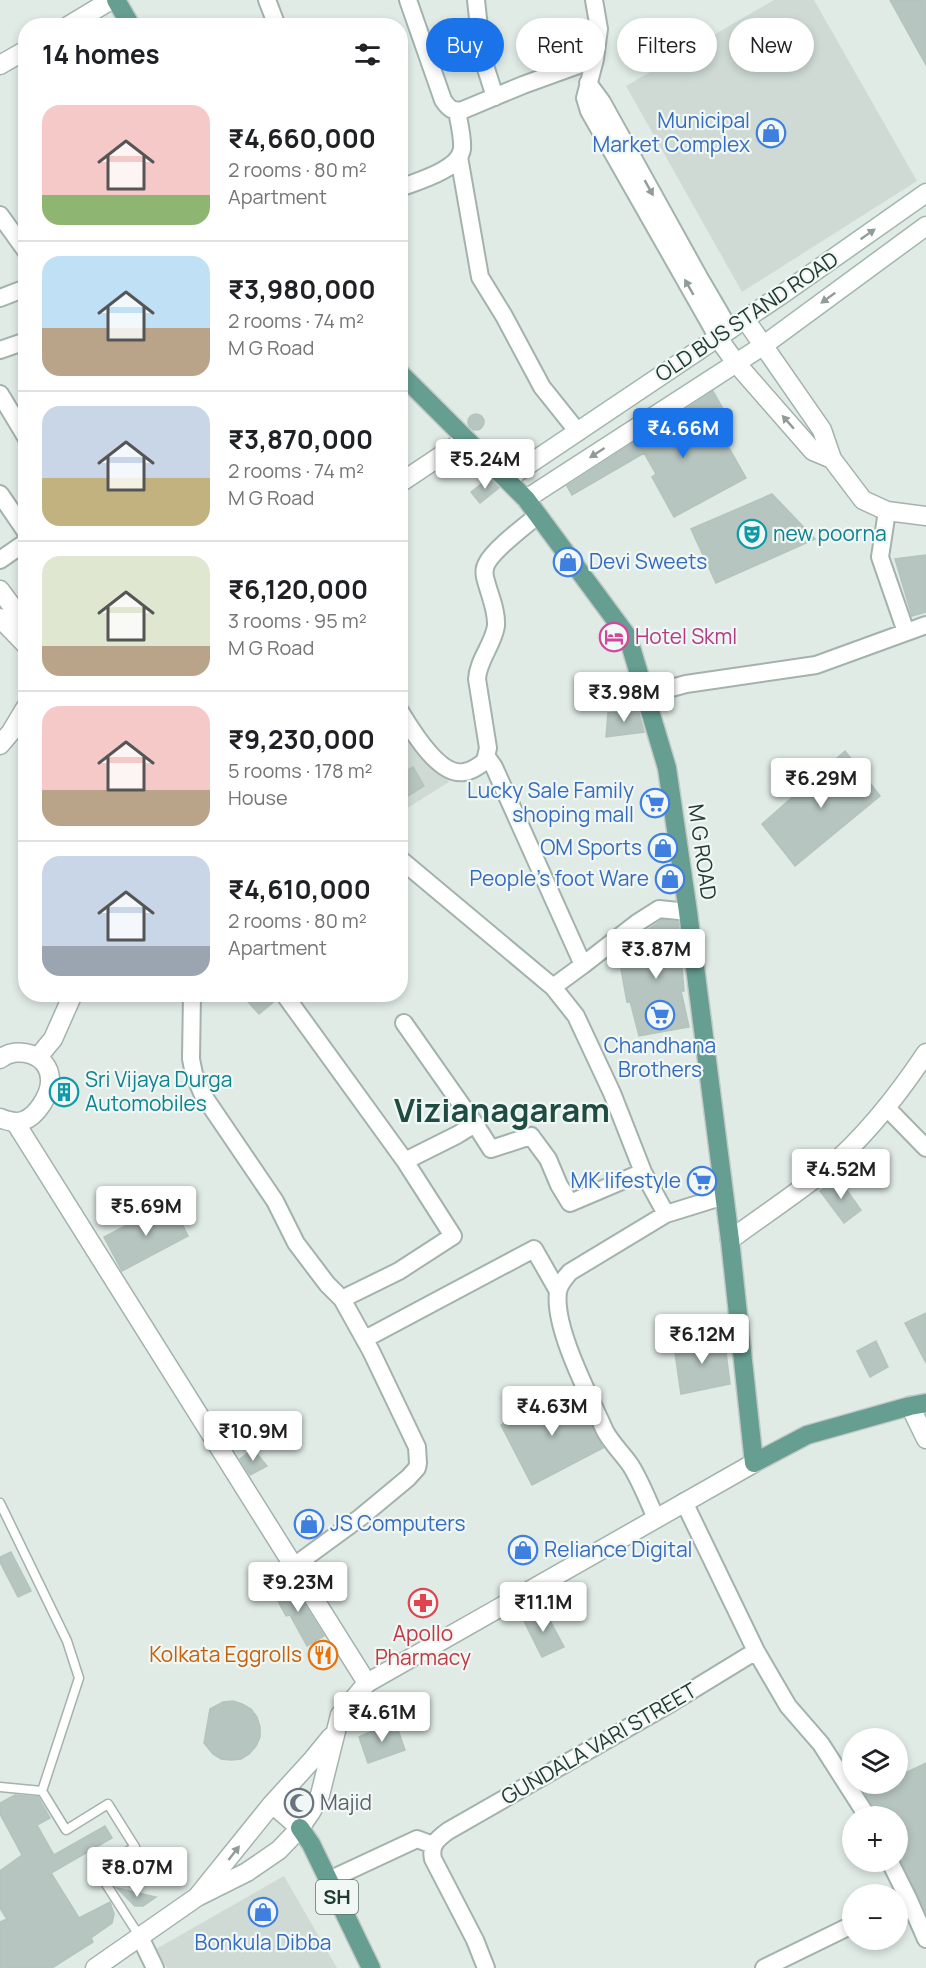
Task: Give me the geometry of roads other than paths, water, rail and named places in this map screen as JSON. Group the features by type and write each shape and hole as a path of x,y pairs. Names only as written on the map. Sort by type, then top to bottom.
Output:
{"main road":[{"path":"116,0 126,18"},
{"name":"M G ROAD","path":"408,381 526,499 628,637 667,768 730,1240 754,1463"},
{"path":"754,1463 807,1435 918,1405"},
{"name":"SH","path":"300,1828 311,1844 371,1968"}],"street":[{"path":"81,18 111,0"},
{"path":"267,0 275,18"},
{"path":"408,0 443,100 448,107 457,111 561,72"},
{"path":"476,0 482,56 495,97"},
{"path":"594,0 597,18"},
{"path":"0,65 18,55"},
{"path":"591,72 585,98 589,111 731,329 736,363 813,451 832,459"},
{"path":"457,111 462,146 459,157 480,277 542,387 578,432"},
{"path":"408,185 449,167 459,157"},
{"name":"OLD BUS STAND ROAD","path":"507,479 731,329 926,193"},
{"path":"0,215 18,240"},
{"name":"OLD BUS STAND ROAD","path":"526,499 764,345 926,226"},
{"path":"0,298 18,291"},
{"path":"731,329 764,345 822,430 832,459 863,500 887,511 926,516"},
{"path":"0,350 18,344"},
{"path":"0,394 18,424"},
{"path":"408,478 466,439"},
{"path":"0,494 18,520"},
{"path":"887,511 880,557 906,632"},
{"path":"408,723 426,749 452,771 462,773 472,770 485,761 488,748 477,670 496,624 485,568 487,561 494,554 538,515"},
{"path":"0,561 18,548"},
{"path":"0,590 18,614"},
{"path":"0,618 18,637"},
{"path":"646,695 686,684 816,665 926,625"},
{"path":"0,745 18,720"},
{"path":"0,750 18,738"},
{"path":"487,757 494,767 583,965"},
{"path":"408,866 553,987 576,1016 612,1093 643,1172 666,1215"},
{"path":"553,987 659,909 688,912"},
{"path":"38,1057 53,1039 69,1002"},
{"path":"197,1002 191,1059 194,1074 203,1095 275,1201 296,1244 327,1284 342,1299 365,1339 417,1447 418,1463 413,1473 360,1517 294,1566"},
{"path":"290,1002 405,1161 453,1236 399,1271 342,1299"},
{"path":"404,1023 491,1149 531,1136 548,1159 570,1203 643,1172"},
{"path":"0,1059 6,1054 15,1052 38,1057 46,1067 50,1079 47,1092 35,1113 24,1121 7,1120"},
{"path":"730,1240 827,1168 874,1122 912,1075 926,1053"},
{"path":"886,1107 926,1148"},
{"path":"7,1120 367,1683"},
{"path":"405,1161 475,1124"},
{"path":"558,1291 562,1281 570,1272 666,1215 724,1196"},
{"path":"365,1339 534,1249 558,1291 564,1338 605,1431 636,1474 656,1518"},
{"path":"918,1405 926,1439"},
{"path":"96,1968 196,1898 255,1866 279,1850 300,1828 320,1795 340,1715 367,1683 754,1463"},
{"path":"684,1502 756,1651 789,1706 821,1744 861,1806"},
{"name":"GUNDALA VARI STREET","path":"437,1840 756,1651"},
{"path":"196,1898 335,1730"},
{"name":"SH","path":"272,1804 300,1828"},
{"path":"329,1880 417,1839 437,1840 433,1859 475,1940 486,1968"},
{"path":"908,1909 926,1939"},
{"path":"764,1968 842,1930"},
{"path":"140,1937 154,1968"}],"lane":[{"path":"0,1503 67,1641 79,1678 42,1791 66,1830 108,1804 135,1847 97,1870 140,1937"},
{"path":"0,1787 42,1791"}],"place":[{"name":"Municipal Market Complex","path":"771,133"},
{"name":"new poorna","path":"752,534"},
{"name":"Devi Sweets","path":"568,562"},
{"name":"Hotel Skml","path":"614,637"},
{"name":"Lucky Sale Family shoping mall","path":"655,803"},
{"name":"OM Sports","path":"663,848"},
{"name":"People's foot Ware","path":"670,879"},
{"name":"Chandhana Brothers","path":"660,1015"},
{"name":"Sri Vijaya Durga Automobiles","path":"64,1092"},
{"name":"MK lifestyle","path":"702,1181"},
{"name":"JS Computers","path":"309,1524"},
{"name":"Reliance Digital","path":"523,1550"},
{"name":"Apollo Pharmacy","path":"423,1603"},
{"name":"Kolkata Eggrolls","path":"323,1655"},
{"name":"Majid","path":"299,1803"},
{"name":"Bonkula Dibba","path":"263,1912"}],"district":[{"name":"Vizianagaram","path":"502,1110"}]}
